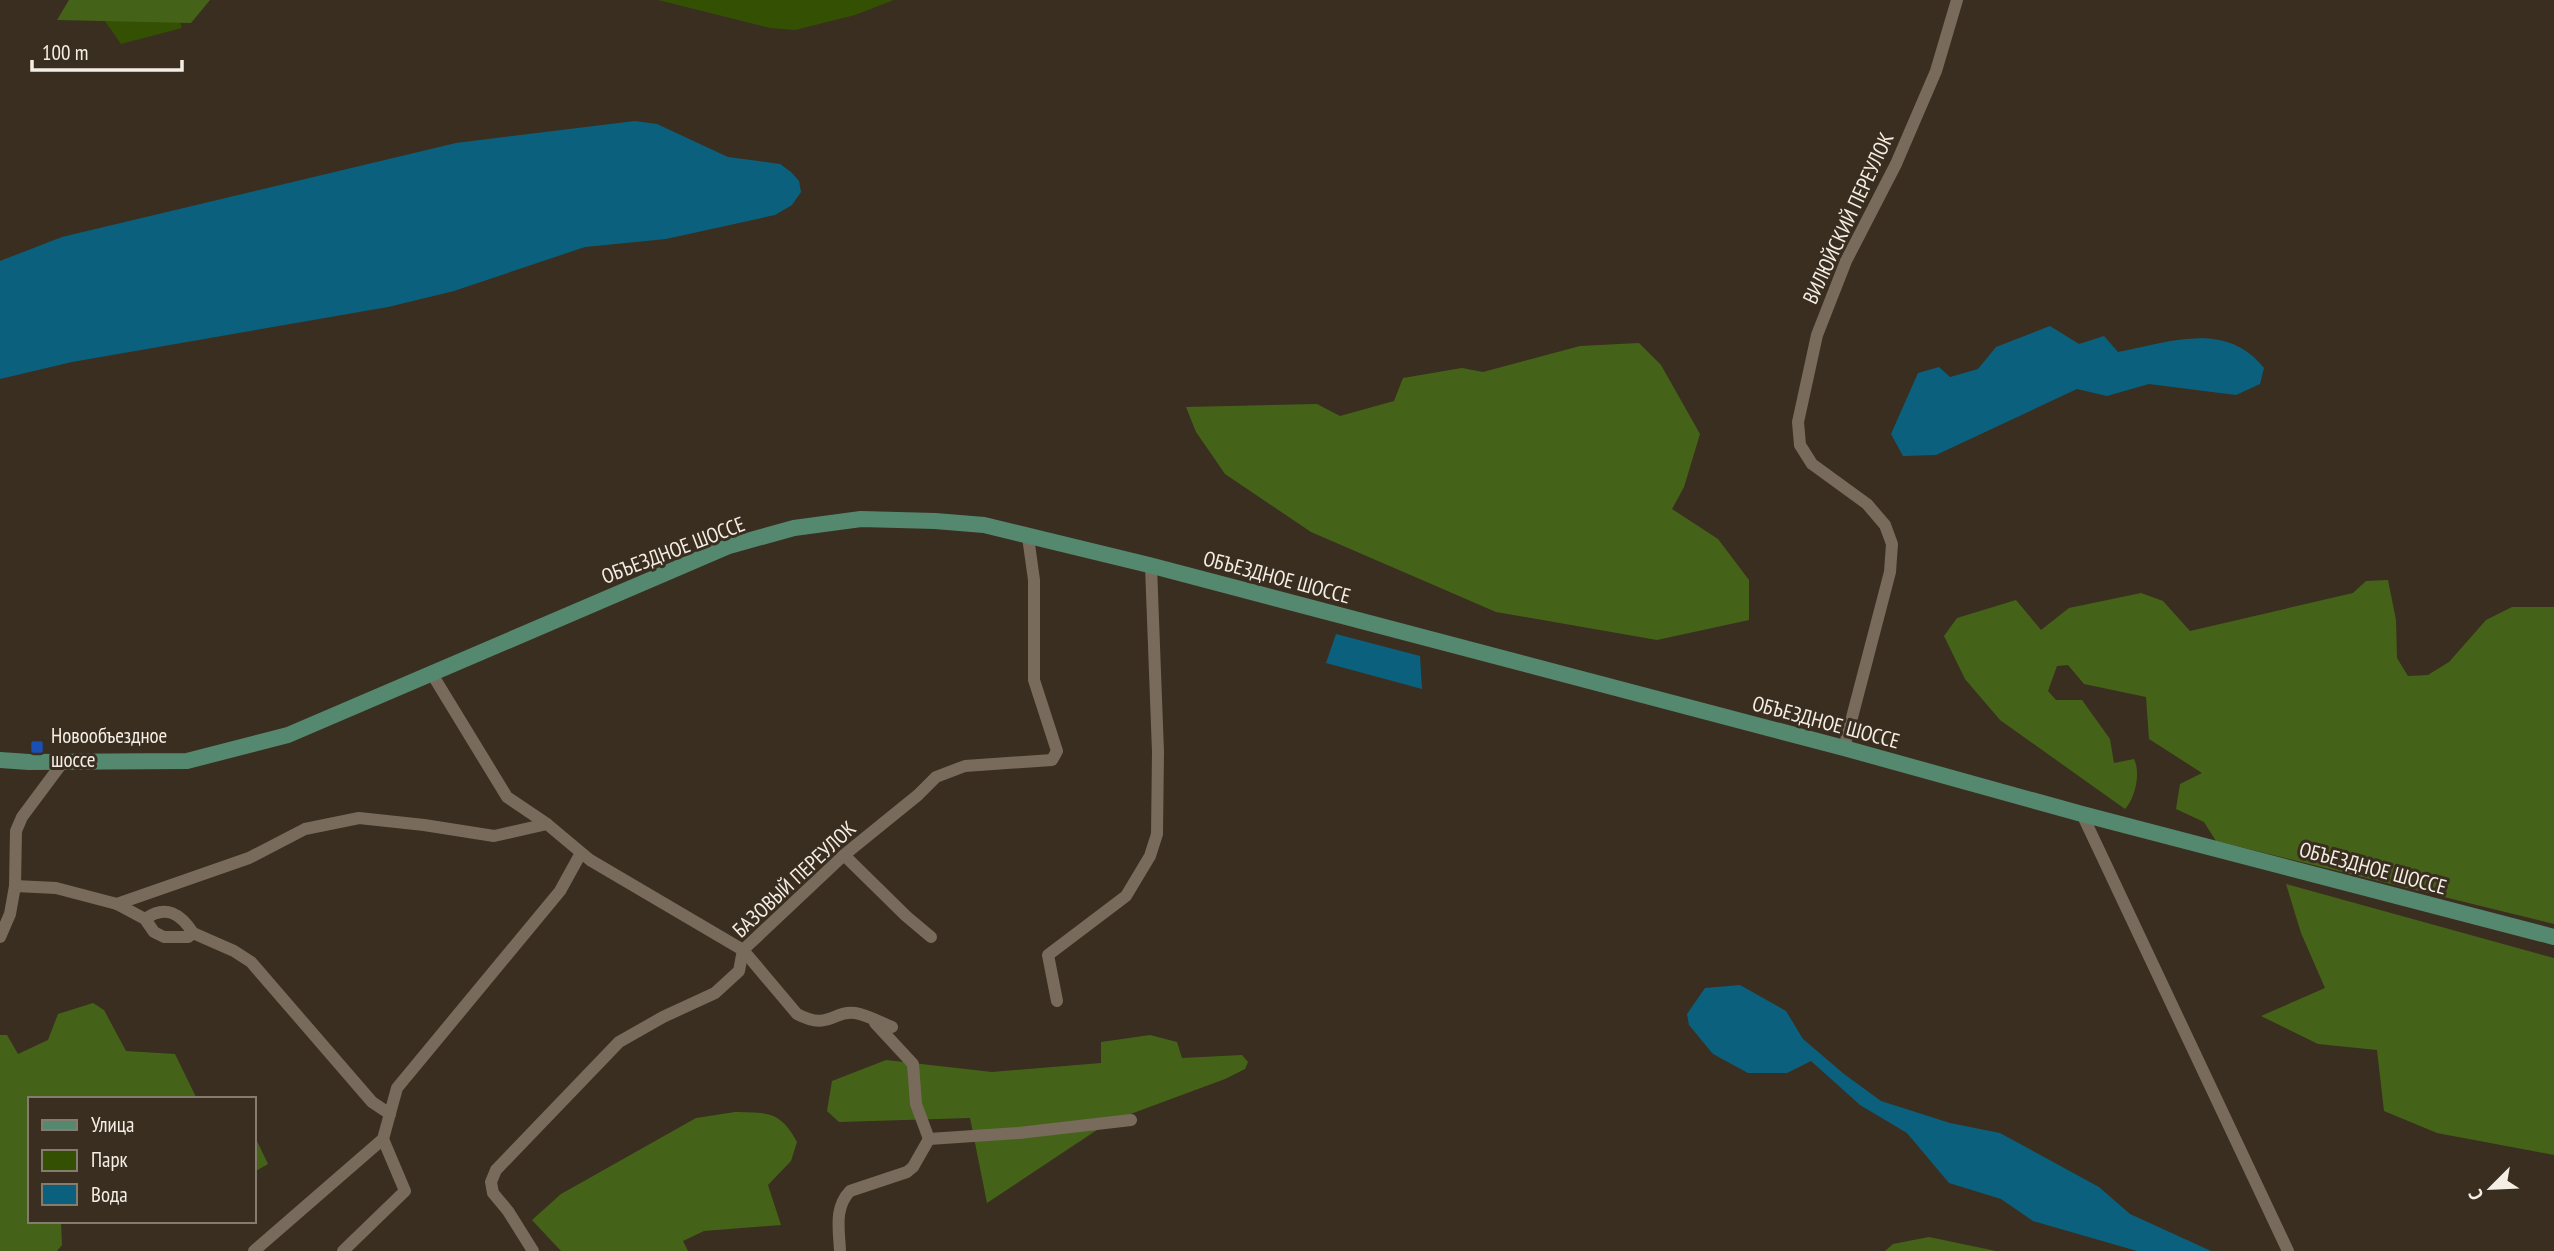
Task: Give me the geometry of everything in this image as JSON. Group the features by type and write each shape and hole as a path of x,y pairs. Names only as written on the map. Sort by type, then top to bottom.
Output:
{"main road":[{"name":"ОБЪЕЗДНОЕ ШОССЕ","path":"0,760 187,761 230,751 288,734 729,546 794,528 860,519 935,521 984,525 1151,566 2554,937"}],"street":[{"name":"ВИЛЮЙСКИЙ ПЕРЕУЛОК","path":"1844,748 1890,572 1892,544 1885,525 1867,504 1812,464 1800,445 1798,422 1817,335 1846,261 1896,164 1936,71 1957,0"},
{"name":"БАЗОВЫЙ ПЕРЕУЛОК","path":"533,1251 508,1211 493,1193 491,1182 496,1170 619,1042 663,1017 715,993 739,971 743,950 844,855 936,777 965,766 1052,760 1055,756 1057,751 1034,680 1034,580 1028,537"},
{"path":"1057,1001 1048,955 1126,896 1150,856 1157,834 1158,752 1151,566"},
{"path":"432,674 507,797 547,824 600,866 743,950 796,1014 808,1020 823,1022 853,1013 892,1027"},
{"path":"0,937 10,914 15,886 16,831 22,817 62,762"},
{"path":"2082,814 2288,1251"},
{"path":"117,904 249,858 305,829 359,818 494,836 547,824"},
{"path":"254,1251 383,1139 397,1088 560,891 581,853"},
{"path":"844,855 931,937"},
{"path":"15,886 56,888 117,904 145,919 154,932 164,937 188,937 193,933"},
{"path":"145,919 151,914 172,911 180,915 193,933 234,950 251,962 372,1102 390,1114"},
{"path":"872,1019 913,1063 916,1104 929,1139"},
{"path":"929,1139 1019,1133 1130,1120"},
{"path":"343,1251 405,1191 383,1139"},
{"path":"840,1251 838,1216 844,1198 850,1191 907,1172 913,1167 929,1139"}],"green space":[{"path":"69,0 210,0 191,23 57,20"},
{"path":"90,0 172,0 182,28 121,44"},
{"path":"658,0 894,0 855,15 795,30 770,28"},
{"path":"1639,343 1661,365 1700,434 1684,487 1672,509 1718,539 1749,580 1749,620 1657,640 1496,612 1311,532 1225,474 1196,432 1186,407 1317,404 1340,416 1394,401 1403,378 1462,368 1483,372 1580,346"},
{"path":"2388,580 2396,620 2397,658 2408,676 2428,675 2449,662 2486,620 2512,607 2554,607 2554,924 2216,841 2204,822 2176,809 2180,784 2202,773 2149,739 2146,697 2084,684 2068,665 2057,666 2048,691 2056,700 2082,700 2110,739 2114,763 2134,759 2137,771 2136,786 2125,809 2000,720 1965,679 1944,636 1957,618 2016,600 2041,630 2069,608 2141,593 2163,601 2190,631 2353,593 2366,581"},
{"path":"2286,884 2554,958 2554,1155 2437,1133 2384,1111 2377,1050 2318,1044 2261,1016 2325,988 2301,933"},
{"path":"93,1003 104,1010 126,1051 175,1054 196,1097 28,1097 28,1223 61,1223 62,1245 57,1251 0,1251 0,1035 7,1035 18,1054 48,1040 58,1014"},
{"path":"1150,1035 1177,1042 1182,1058 1242,1055 1248,1062 1245,1069 1225,1079 1109,1122 987,1203 970,1118 839,1122 827,1111 832,1081 886,1060 992,1072 1101,1063 1101,1042"},
{"path":"735,1112 772,1115 785,1124 797,1142 791,1161 768,1185 781,1225 704,1231 683,1241 688,1251 561,1251 532,1220 561,1194 696,1118"},
{"path":"256,1139 268,1164 256,1171"},
{"path":"1929,1237 1996,1251 1885,1251 1893,1244"}],"water":[{"path":"635,121 657,124 728,157 780,164 799,181 801,192 792,205 775,215 666,239 585,247 454,291 388,307 72,362 0,379 0,261 62,237 456,143"},
{"path":"2050,326 2079,344 2104,336 2118,352 2177,340 2215,339 2249,353 2264,368 2260,384 2236,395 2149,384 2107,396 2077,389 1936,455 1903,456 1891,434 1918,373 1939,367 1950,377 1978,369 1996,347"},
{"path":"1336,634 1420,656 1422,689 1326,663"},
{"path":"1740,985 1786,1011 1803,1039 1881,1101 1950,1123 2000,1133 2099,1187 2130,1214 2211,1251 2137,1251 2033,1221 2001,1199 1949,1183 1907,1133 1860,1105 1811,1061 1787,1073 1748,1073 1713,1054 1689,1025 1687,1014 1705,988"}],"place":[{"name":"Новообъездное шоссе","path":"37,747"}]}
